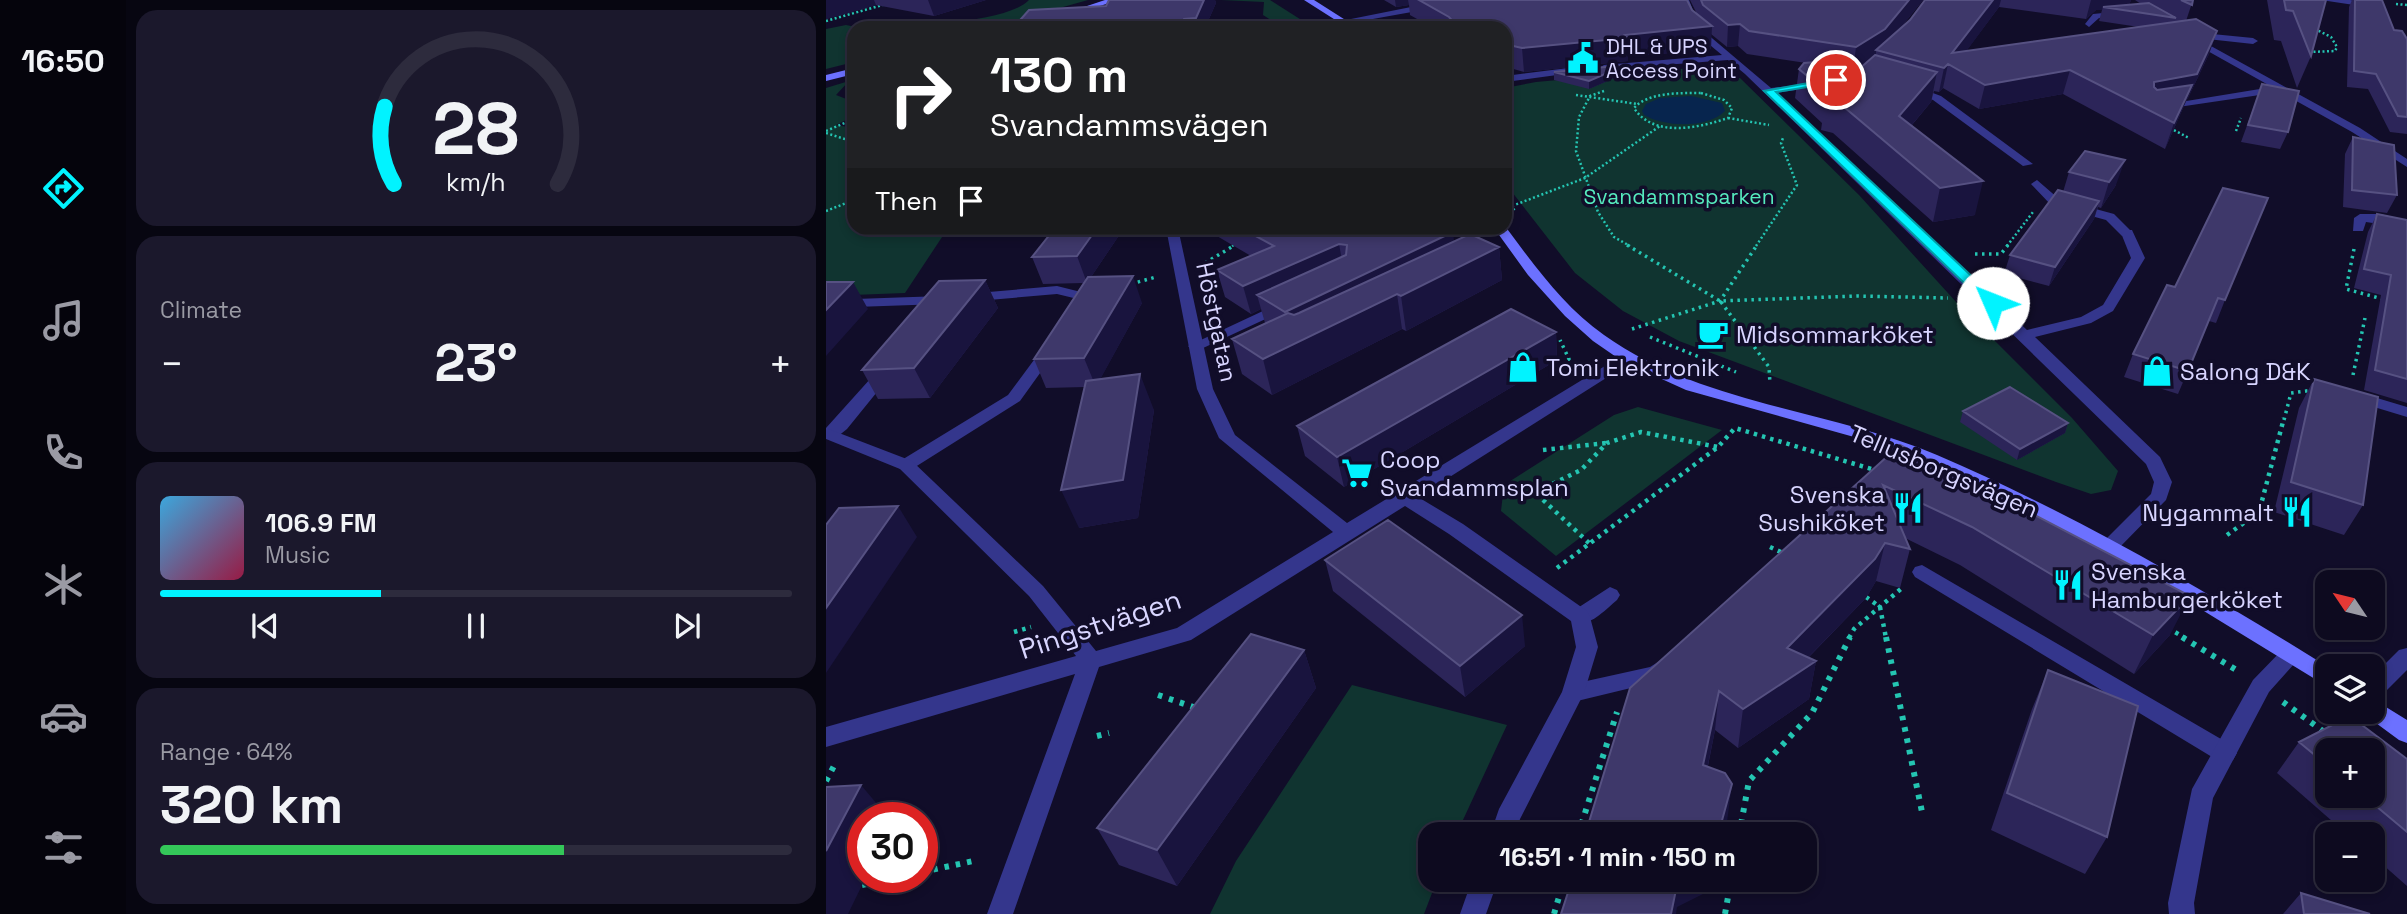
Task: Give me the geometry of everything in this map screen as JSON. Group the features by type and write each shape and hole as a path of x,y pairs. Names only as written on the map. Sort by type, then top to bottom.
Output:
{"street":[{"path":"1068,13 1114,0"},
{"path":"1308,0 1345,21 1445,4"},
{"path":"1685,0 1696,29 1769,91 2026,335 2154,461 2163,482 2160,496 2111,544"},
{"path":"2325,0 2376,3"},
{"path":"2089,24 2096,16 2134,13"},
{"path":"2253,41 2185,35 2356,130 2407,164"},
{"path":"1512,78 1730,57"},
{"path":"826,78 847,73"},
{"path":"1769,91 1824,83"},
{"path":"1900,86 1937,98 2027,164"},
{"path":"2152,110 2281,89"},
{"path":"2026,335 2086,320 2108,308 2138,258 2127,233 2110,217 2055,202 2037,184"},
{"path":"2357,228 2360,218 2380,218 2407,223"},
{"name":"Höstgatan","path":"1174,235 1205,389 1227,438 1347,533"},
{"name":"Tellusborgsvägen","path":"1501,235 1504,247 1581,324 1628,358 1689,384 1867,435 1970,477 2111,544 2315,670"},
{"path":"826,304 942,300 1057,290 1082,302 1112,289"},
{"path":"932,316 942,300"},
{"path":"1196,346 1295,300"},
{"path":"906,465 1014,398 1062,330"},
{"path":"828,433 841,425 899,356"},
{"name":"Pingstvägen","path":"826,737 1184,634 1628,358"},
{"path":"2326,388 2407,412"},
{"path":"828,433 906,465 1036,590 1091,660 1000,914"},
{"path":"1406,498 1456,529 1580,617 1587,647 1573,693 1506,822"},
{"path":"1922,572 2225,753"},
{"path":"1580,617 1610,595"},
{"path":"2182,914 2181,903 2201,797 2261,686 2291,655"},
{"path":"1573,693 1656,674 1676,656"},
{"path":"2385,678 2407,656"},
{"path":"2385,717 2407,733"},
{"path":"1473,914 1481,892"}],"path":[{"path":"826,21 886,4"},
{"path":"2253,41 2301,51 2335,51 2337,47 2331,37 2312,29"},
{"path":"1728,118 1732,108 1728,103 1702,93 1665,94 1637,104 1590,96 1579,117 1576,151 1598,212 1614,237 1720,301 1769,367 1770,384 1757,380"},
{"path":"1637,104 1634,108 1641,118 1661,125 1706,125 1728,118 1773,125"},
{"path":"826,132 847,122"},
{"path":"1512,206 1585,178 1661,125"},
{"path":"826,132 847,140"},
{"path":"1720,301 1797,185 1781,143 1784,133"},
{"path":"1942,255 2001,254 2037,207 2055,202"},
{"path":"826,211 847,203"},
{"path":"2357,228 2346,289 2395,302"},
{"path":"1112,289 1208,263 1241,242"},
{"path":"1744,375 1631,329 1720,301 1889,295 1957,299"},
{"path":"2227,535 2259,512 2291,393 2326,388 2353,378 2365,318"},
{"path":"1557,370 1569,359 1566,349"},
{"path":"1561,565 1717,447 1735,428 1882,472"},
{"path":"1543,450 1607,443 1641,432 1717,447"},
{"path":"1589,543 1541,498 1548,486 1581,470 1607,443"},
{"path":"1770,547 1790,556"},
{"path":"1866,597 1880,607 1922,812"},
{"path":"1741,822 1749,781 1812,713 1854,629 1880,607"},
{"path":"2157,621 2261,686 2328,734"},
{"path":"1582,822 1626,681"},
{"path":"1158,695 1205,711"},
{"path":"826,781 837,761"},
{"path":"938,869 978,860"},
{"path":"1554,914 1560,892"},
{"path":"1725,914 1729,892"}],"green space":[{"path":"1029,0 1088,0 1013,21 957,21 1001,14 1018,8"},
{"path":"1221,0 1270,0 1303,21 1273,21 1263,15 1264,2"},
{"path":"847,25 847,64 826,69 826,29"},
{"name":"Svandammsparken","path":"1691,68 1740,78 1859,195 1957,303 2072,418 2118,471 2111,490 2091,494 2056,482 1679,341 1623,311 1575,273 1512,192 1512,87 1536,82"},
{"path":"847,82 836,95 847,99 847,120 836,125 847,127 847,235 943,235 905,293 826,296 826,88"},
{"path":"1638,407 1722,430 1556,556 1501,511 1504,485 1614,415"},
{"path":"1352,685 1507,725 1462,822 1418,822 1418,892 1432,892 1424,914 1210,914 1236,861"}],"water":[{"path":"1691,96 1722,103 1725,111 1708,121 1674,124 1653,119 1642,111 1646,104 1660,98"}],"building":[{"path":"1109,0 1204,0 1196,18 1183,21 1019,21 1029,10 1106,6"},
{"path":"1419,0 1687,0 1692,10 1712,26 1625,35 1628,38 1522,48 1512,46 1512,21 1453,21"},
{"path":"1701,0 1909,0 1885,29 1856,47 1749,31 1740,24 1728,25 1703,5"},
{"path":"1925,0 1993,0 1952,53 2196,19 2217,31 2197,74 2154,82 2157,90 2192,85 2174,123 2070,70 1985,85 1948,64 1944,68 1876,50 1910,20"},
{"path":"2284,0 2326,0 2311,56 2293,11 2286,10"},
{"path":"2355,0 2382,0 2394,30 2402,31 2407,39 2407,117 2398,116 2376,74 2354,71"},
{"path":"2149,3 2176,18 2103,7"},
{"path":"1875,55 1937,72 1899,116 1983,181 1940,188 1838,102 1825,99 1830,95 1799,69 1804,63 1829,61 1850,77"},
{"path":"1626,65 1589,81 1554,72"},
{"path":"2262,84 2299,91 2288,132 2248,125"},
{"path":"2353,137 2394,145 2397,195 2352,190"},
{"path":"2085,151 2125,160 2109,182 2069,172"},
{"path":"2223,188 2268,198 2225,300 2218,298 2188,371 2133,354 2167,285 2175,287"},
{"path":"2058,190 2099,201 2055,267 2010,255"},
{"path":"2377,214 2407,220 2407,379 2375,370 2391,275 2364,269"},
{"path":"1049,235 1092,235 1077,256 1032,257"},
{"path":"1254,235 1447,235 1285,312 1257,295 1346,255 1347,245 1339,244 1243,286 1217,270 1274,246"},
{"path":"1468,235 1499,247 1401,296 1397,294 1263,359 1232,339 1288,313 1299,313"},
{"path":"1133,276 1084,358 1034,359 1088,277"},
{"path":"985,280 914,368 862,370 939,281"},
{"path":"826,282 853,282 826,310"},
{"path":"1511,309 1556,332 1337,457 1297,426"},
{"path":"1140,374 1123,480 1061,490 1086,381"},
{"path":"2314,379 2378,397 2363,505 2291,482"},
{"path":"2010,387 2068,423 2020,449 1963,411"},
{"path":"1900,445 2190,596 2153,635 1972,527 1883,485 1910,549 1885,543 1875,559 1787,648 1816,661 1743,709 1719,691 1703,765 1725,773 1732,784 1722,822 1589,822 1630,688"},
{"path":"898,506 826,608 826,525 839,508"},
{"path":"1388,520 1522,615 1460,666 1325,560"},
{"path":"1251,634 1304,650 1157,850 1097,828"},
{"path":"2048,670 2138,706 2107,837 2007,793"},
{"path":"2334,724 2361,724 2379,738 2315,738 2315,755 2299,742"},
{"path":"2385,742 2407,759 2407,832 2378,808 2385,808"},
{"path":"861,785 852,802 847,802 847,811 826,851 826,787"},
{"path":"1568,892 1676,892 1671,914 1561,914"},
{"path":"2301,893 2370,914 2304,914"}],"place":[{"name":"DHL & UPS Access Point","path":"1583,58"},
{"name":"Midsommarköket","path":"1713,334"},
{"name":"Tomi Elektronik","path":"1523,367"},
{"name":"Salong D&K","path":"2157,371"},
{"name":"Coop Svandammsplan","path":"1357,473"},
{"name":"Svenska Sushiköket","path":"1908,508"},
{"name":"Nygammalt","path":"2297,512"},
{"name":"Svenska Hamburgerköket","path":"2068,585"}],"route":[{"path":"1836,80 1769,91 1993,303"}]}
